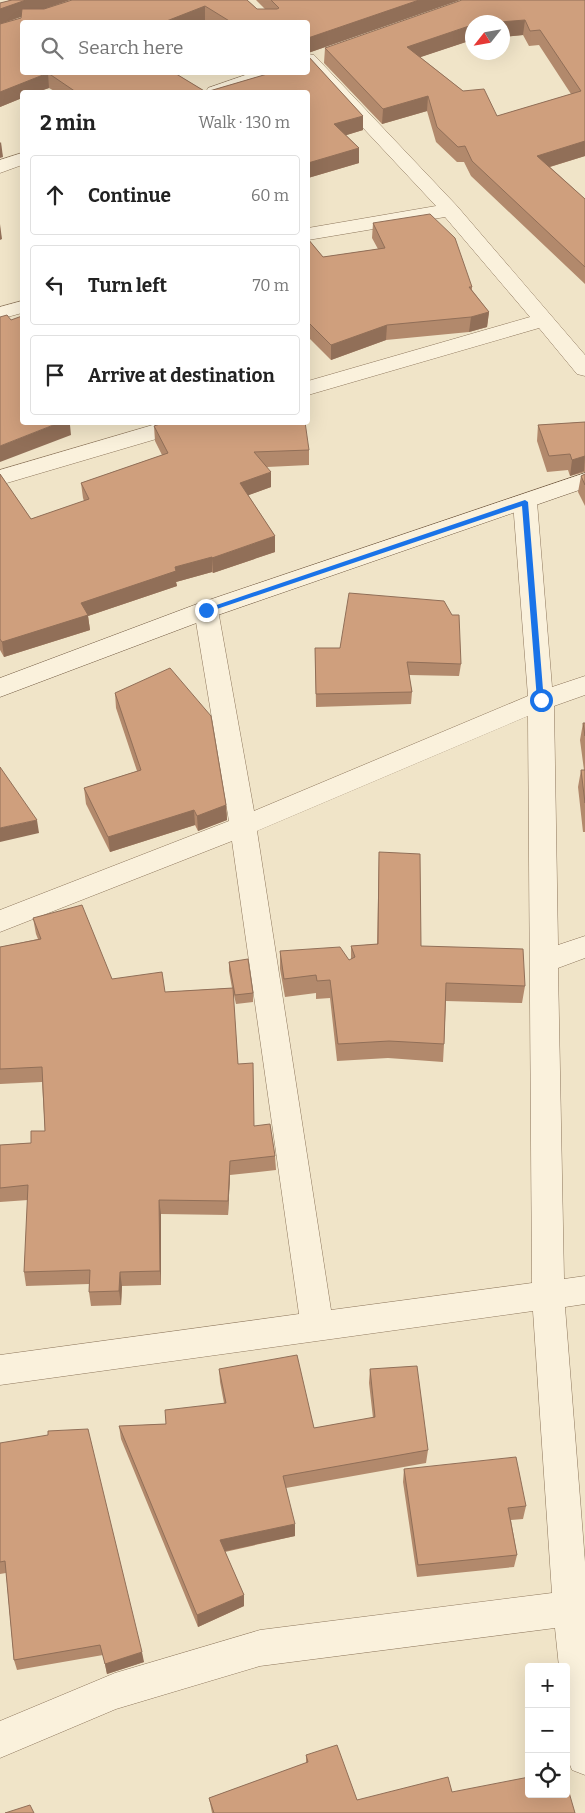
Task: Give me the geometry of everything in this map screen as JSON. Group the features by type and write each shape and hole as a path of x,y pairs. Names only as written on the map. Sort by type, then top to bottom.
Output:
{"street":[{"path":"313,58 450,210 585,369"},
{"path":"221,90 264,75"},
{"path":"0,167 20,160"},
{"path":"310,234 450,210"},
{"path":"0,313 20,308"},
{"path":"310,387 544,320"},
{"path":"0,478 180,425"},
{"path":"0,688 206,610 585,480"},
{"path":"525,502 541,700 548,1296 578,1608 585,1757"},
{"path":"206,610 243,826 316,1328"},
{"path":"0,921 243,826 541,700 585,685"},
{"path":"545,961 585,946"},
{"path":"0,1370 585,1290"},
{"path":"0,1740 115,1691 260,1648 578,1608"}],"building":[{"path":"12,0 26,0 0,9 0,3"},
{"path":"72,0 247,0 257,9 277,9 279,8 271,0 419,0 310,37 310,20 228,20 205,6 169,20 20,20 20,75 43,75 0,92 0,24 21,18 22,9 44,9"},
{"path":"462,0 585,0 585,141 537,156 585,199 585,267 472,161 465,146 458,147 437,127 428,96 383,109 325,48","holes":["465,15 510,15 510,21 525,20 530,31 540,30 581,91 497,116 484,89 463,91 407,47 465,27"]},
{"path":"310,58 363,116 334,124 359,148 310,162 310,90 213,90 264,75 310,75"},
{"path":"51,75 178,75 203,90 73,90"},
{"path":"430,214 455,238 472,287 469,287 489,312 471,317 387,325 331,345 310,324 310,241 323,257 385,248 373,223"},
{"path":"7,315 11,320 20,317 20,425 53,425 0,446 0,317"},
{"path":"585,422 585,456 572,460 570,454 549,456 538,425"},
{"path":"305,425 309,450 254,452 271,472 240,483 275,536 212,558 175,567 176,571 81,603 88,615 2,642 0,639 0,474 31,519 89,499 81,483 168,453 154,426"},
{"path":"585,474 585,485 581,476"},
{"path":"349,593 444,601 452,615 459,615 461,664 407,662 412,692 316,694 315,648 340,648"},
{"path":"170,668 211,716 226,805 197,816 194,810 108,837 84,788 141,770 115,693"},
{"path":"0,767 37,820 0,828"},
{"path":"581,770 585,770 585,803"},
{"path":"379,852 420,854 421,946 523,949 525,986 446,983 444,1044 389,1041 338,1044 330,980 317,981 316,975 284,979 280,951 340,947 349,960 355,957 351,946 378,944"},
{"path":"82,905 112,979 162,972 165,992 233,988 238,1064 253,1063 254,1126 270,1124 275,1156 230,1161 228,1201 159,1200 160,1271 120,1272 119,1291 89,1292 90,1270 24,1272 28,1185 0,1188 0,1145 31,1143 31,1131 45,1131 42,1067 0,1069 0,947 41,939 33,918"},
{"path":"248,959 253,993 235,995 229,962"},
{"path":"297,1355 314,1428 375,1417 370,1369 417,1366 428,1450 283,1476 295,1524 220,1540 244,1595 197,1615 119,1426 166,1424 165,1410 226,1403 219,1369"},
{"path":"88,1429 142,1652 105,1664 100,1645 14,1660 5,1561 0,1562 0,1443 48,1435 48,1431"},
{"path":"516,1457 526,1506 508,1508 517,1555 418,1565 404,1469"},
{"path":"337,1745 357,1800 448,1777 452,1792 525,1778 525,1798 570,1798 570,1796 575,1813 214,1813 209,1798 308,1762 306,1755"},
{"path":"30,1805 34,1813 5,1813"}],"route":[{"path":"206,610 525,502 541,700"}]}
